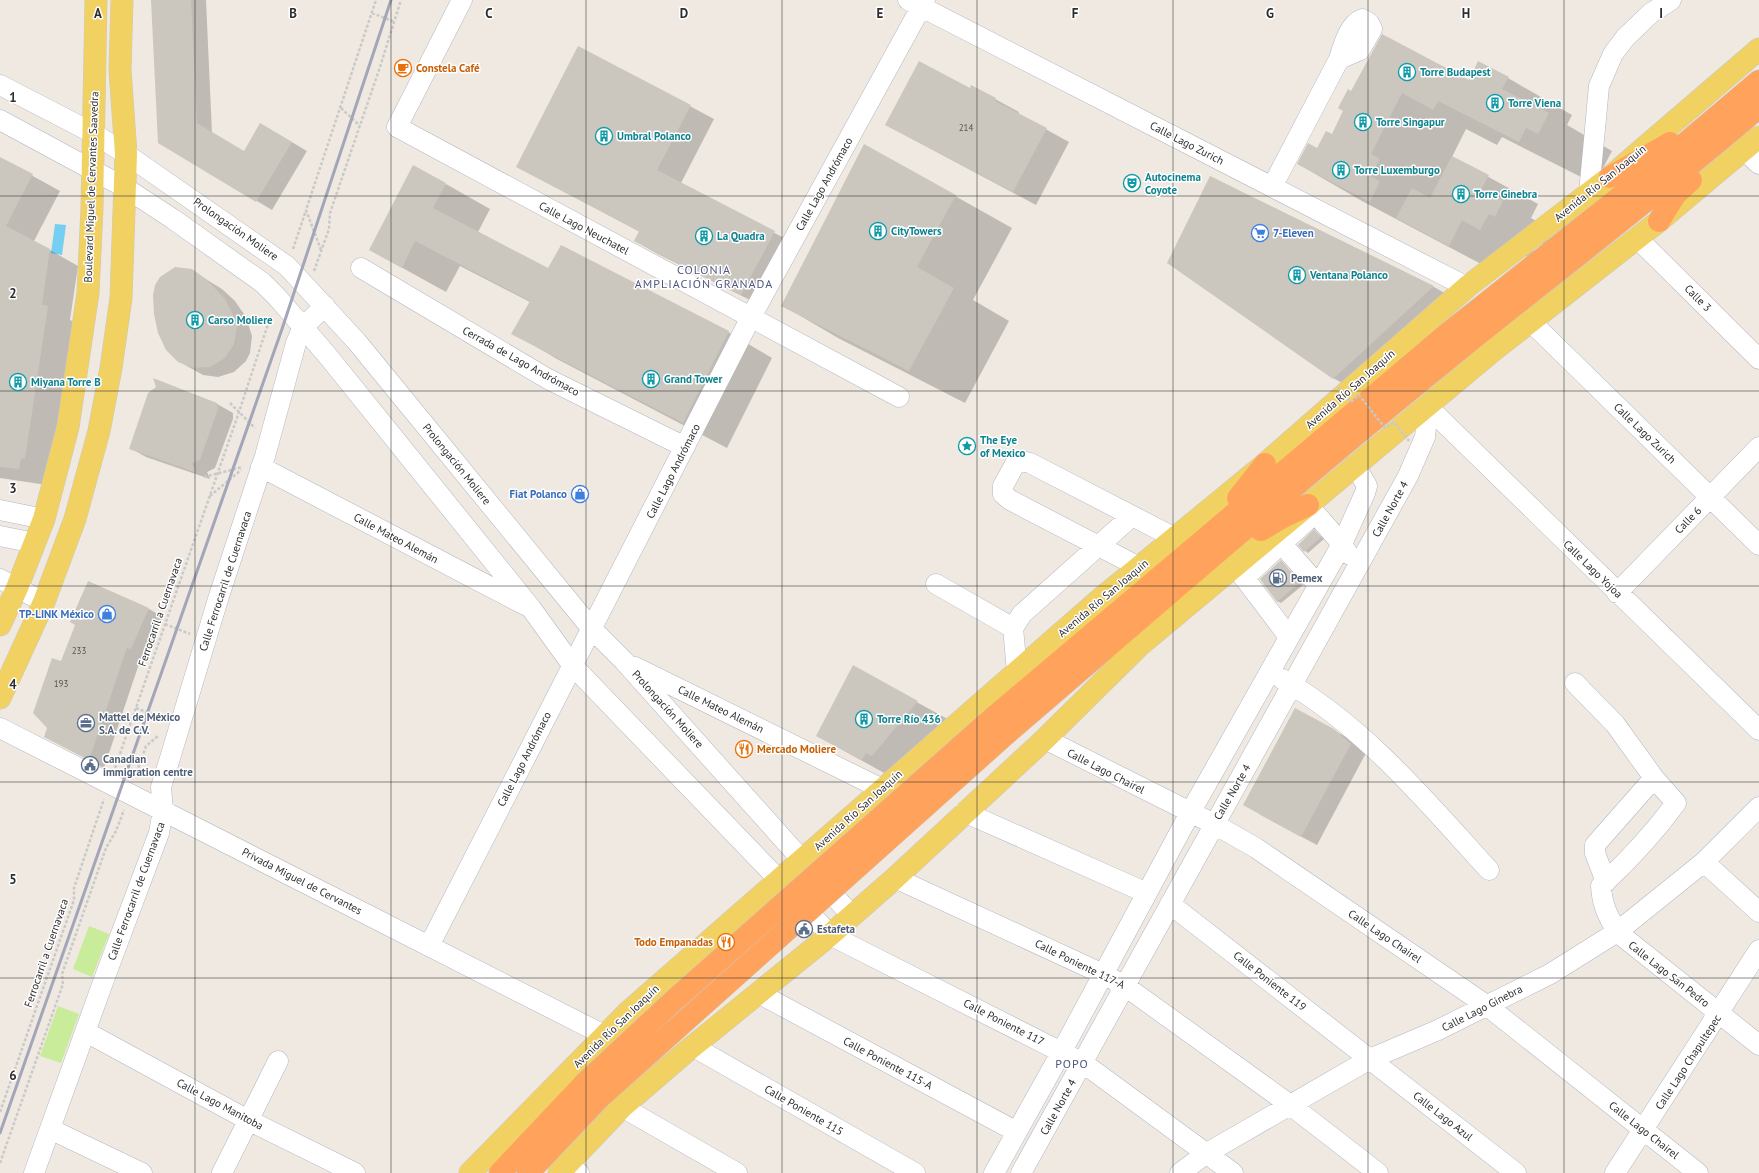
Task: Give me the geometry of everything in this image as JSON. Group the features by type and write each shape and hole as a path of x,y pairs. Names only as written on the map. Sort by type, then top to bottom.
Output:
{"highway":[{"name":"Avenida Río San Joaquín","path":"500,1173 1001,725 1222,536 1446,335 1654,170 1759,81"},
{"path":"1610,177 1690,131 1734,103"},
{"name":"Avenida Río San Joaquín","path":"1222,536 1463,346 1759,108"},
{"path":"1659,221 1675,195 1706,166 1722,139"},
{"path":"1265,464 1231,507 1222,536 1254,535 1281,518 1311,509"},
{"name":"Avenida Río San Joaquín","path":"528,1173 592,1091"}],"main road":[{"name":"Boulevard Miguel de Cervantes Saavedra","path":"0,625 9,583 35,543 44,519 68,427 88,293 92,208 92,134 96,0"},
{"path":"0,698 44,602 75,519 99,431 111,368 121,298 126,154 120,70 122,0"},
{"name":"Avenida Río San Joaquín","path":"470,1173 627,1013 1017,671 1139,567 1265,464 1467,287 1610,177 1759,49"},
{"path":"568,1170 622,1107 670,1065 760,994 895,878 964,812 1045,739 1139,646 1239,572 1311,509 1355,465 1428,407 1494,350 1659,221 1754,151"},
{"path":"77,363 111,368"},
{"path":"627,1013 644,1022 655,1035 664,1048 670,1065"}],"street":[{"name":"Calle Lago Neuchatel","path":"462,0 396,127 899,396"},
{"path":"1589,193 1599,86 1612,54 1625,38 1651,13 1671,0"},
{"name":"Calle Lago Zurich","path":"918,2 1467,287"},
{"name":"Calle Lago Andrómaco","path":"429,946 751,317 918,2"},
{"path":"1272,187 1339,59"},
{"name":"Prolongación Moliere","path":"0,85 92,134 126,154 287,266 342,325 591,628 624,662 803,859 852,916"},
{"path":"0,120 92,168 124,187 173,219 263,283 318,345 531,608 572,665 830,935"},
{"name":"Calle 3","path":"1637,238 1759,359"},
{"name":"Cerrada de Lago Andrómaco","path":"361,268 548,379 685,447"},
{"name":"Calle Ferrocarril de Cuernavaca","path":"34,1173 159,833 163,810 161,787 219,596 253,467 281,397 296,343 303,327 325,306"},
{"name":"Calle Lago Zurich","path":"1531,322 1759,545"},
{"name":"Calle Ferrocarril de Cuernavaca","path":"281,397 306,355 342,325"},
{"name":"Calle Norte 4","path":"1021,1173 1214,824 1293,685 1421,450 1427,430 1428,407"},
{"name":"Calle Lago Yojoa","path":"1428,407 1759,730"},
{"name":"Calle 6","path":"1617,593 1759,447"},
{"path":"1139,567 1010,500 1003,494 1003,486 1015,464 1021,461 1030,463 1174,538"},
{"path":"994,1173 1062,1052 1190,813 1270,672 1285,632 1365,493 1366,486 1355,465"},
{"name":"Calle Mateo Alemán","path":"253,467 531,608"},
{"path":"1311,509 1339,540 1357,568"},
{"path":"0,510 44,519"},
{"path":"1017,671 1013,628 1022,614 1132,516"},
{"path":"0,536 35,543"},
{"path":"1277,538 1315,582"},
{"path":"1239,572 1285,632"},
{"path":"9,583 44,602"},
{"path":"936,584 1013,628"},
{"name":"Calle Mateo Alemán","path":"624,662 882,789"},
{"path":"1270,672 1293,685 1340,718 1372,745 1489,870"},
{"path":"1575,683 1615,724 1654,778 1676,803 1654,833 1601,886 1602,900 1617,932"},
{"name":"Privada Miguel de Cervantes","path":"0,728 604,1035"},
{"name":"Calle Lago Chairel","path":"1045,739 1214,824 1256,848 1486,1005 1698,1173"},
{"path":"1606,882 1595,853 1595,845 1654,778"},
{"name":"Calle Lago Ginebra","path":"1180,1173 1207,1153 1370,1058 1438,1030 1550,974 1617,932 1704,862 1759,807"},
{"path":"964,812 1147,893"},
{"path":"1704,862 1759,912"},
{"name":"Calle Poniente 117-A","path":"895,878 1103,974 1125,986 1289,1104 1378,1173"},
{"name":"Calle Poniente 119","path":"1170,904 1370,1058"},
{"name":"Calle Lago San Pedro","path":"1617,932 1759,1046"},
{"name":"Calle Poniente 117","path":"830,935 1083,1063 1233,1173"},
{"name":"Calle Lago Chapultepec","path":"1615,1173 1759,950"},
{"name":"Calle Poniente 115-A","path":"760,994 1016,1132"},
{"name":"Calle Lago Manitoba","path":"86,1032 248,1120 355,1173"},
{"name":"Calle Poniente 115","path":"694,1047 915,1173"},
{"name":"Calle Lago Azul","path":"1370,1058 1516,1173"},
{"path":"222,1173 278,1061"},
{"path":"622,1107 737,1173"},
{"path":"50,1129 142,1173"}],"path":[{"path":"293,247 341,108 376,0"},
{"path":"315,268 329,229 330,213 395,22 401,0"},
{"path":"372,13 395,22"},
{"path":"341,108 360,126"},
{"path":"306,210 321,250"},
{"name":"Ferrocarril a Cuernavaca","path":"114,771 239,412 271,315"},
{"path":"1338,387 1351,402 1359,395 1385,428 1394,422 1409,441"},
{"path":"230,403 258,431"},
{"path":"204,477 253,467"},
{"path":"209,496 253,467"},
{"path":"165,624 193,635"},
{"path":"136,708 166,719"},
{"name":"Ferrocarril a Cuernavaca","path":"0,1112 74,900 74,888 105,797"},
{"path":"0,1163 63,984 62,974 64,967 106,848 116,831 125,807"}],"green space":[{"path":"89,926 109,934 92,977 73,969"},
{"path":"58,1006 79,1014 61,1063 40,1056"}],"water":[{"path":"55,224 66,225 62,255 51,253"}],"building":[{"path":"151,0 191,0 197,123 244,151 260,123 292,142 256,202 158,143"},
{"path":"1382,34 1469,80 1478,61 1509,77 1502,89 1549,113 1538,134 1526,128 1519,142 1438,101 1433,110 1402,93 1371,154 1380,159 1370,176 1380,181 1370,202 1297,164 1308,143 1317,148 1326,131 1332,134 1343,111 1338,108 1348,89 1351,91"},
{"name":"Umbral Polanco","path":"578,46 691,105 657,170 775,231 741,295 634,241 639,231 516,167"},
{"path":"919,61 970,88 971,85 996,98 995,101 1047,128 1013,192 885,125"},
{"name":"CityTowers","path":"864,144 956,195 917,267 954,288 909,371 781,306"},
{"name":"Torre Ginebra","path":"1452,156 1489,175 1481,190 1503,201 1495,217 1489,214 1480,230 1462,220 1449,246 1396,218 1412,188 1430,198"},
{"name":"Miyana Torre B","path":"0,157 33,174 6,226 50,249 42,305 48,306 25,459 21,458 19,469 0,467"},
{"name":"Grand Tower","path":"413,165 446,183 433,208 548,268 561,245 729,331 683,423 511,334 530,301 415,241 402,268 369,250"},
{"name":"Ventana Polanco","path":"1210,176 1434,286 1333,379 1167,263"},
{"name":"Carso Moliere","path":"175,267 192,269 206,279 225,299 234,317 237,326 234,344 225,358 210,367 194,368 178,362 166,350 158,333 154,314 153,295 155,285 160,277"},
{"path":"153,378 217,403 218,409 200,460 192,463 195,472 129,449 148,393 156,387"},
{"path":"1314,529 1321,537 1304,552 1298,545"},
{"name":"Pemex","path":"1281,560 1300,582 1277,602 1260,579"},
{"path":"88,581 149,608 131,649 127,648 89,760 44,737 47,728 33,713 52,658 61,661 75,625 70,622"},
{"name":"Torre Río 436","path":"853,665 918,701 872,756 866,753 862,760 816,736"},
{"path":"1295,708 1334,729 1351,744 1301,837 1243,805"}],"railway":[{"path":"0,1133 282,329 391,0"}],"place":[{"name":"Constela Café","path":"403,68"},
{"name":"Torre Budapest","path":"1407,72"},
{"name":"Torre Viena","path":"1495,103"},
{"name":"Torre Singapur","path":"1363,122"},
{"name":"Umbral Polanco","path":"604,136"},
{"name":"Torre Luxemburgo","path":"1341,170"},
{"name":"Autocinema Coyote","path":"1132,183"},
{"name":"Torre Ginebra","path":"1461,194"},
{"name":"CityTowers","path":"878,231"},
{"name":"7-Eleven","path":"1260,233"},
{"name":"La Quadra","path":"704,236"},
{"name":"Ventana Polanco","path":"1297,275"},
{"name":"Carso Moliere","path":"195,320"},
{"name":"Grand Tower","path":"651,379"},
{"name":"Miyana Torre B","path":"18,382"},
{"name":"The Eye of Mexico","path":"967,446"},
{"name":"Fiat Polanco","path":"580,494"},
{"name":"Pemex","path":"1278,578"},
{"name":"TP-LINK México","path":"107,614"},
{"name":"Torre Río 436","path":"864,719"},
{"name":"Mattel de México S.A. de C.V.","path":"86,723"},
{"name":"Mercado Moliere","path":"744,749"},
{"name":"Canadian immigration centre","path":"90,765"},
{"name":"Estafeta","path":"804,929"},
{"name":"Todo Empanadas","path":"726,942"}],"district":[{"name":"COLONIA AMPLIACIÓN GRANADA","path":"704,276"},
{"name":"POPO","path":"1072,1063"}]}
